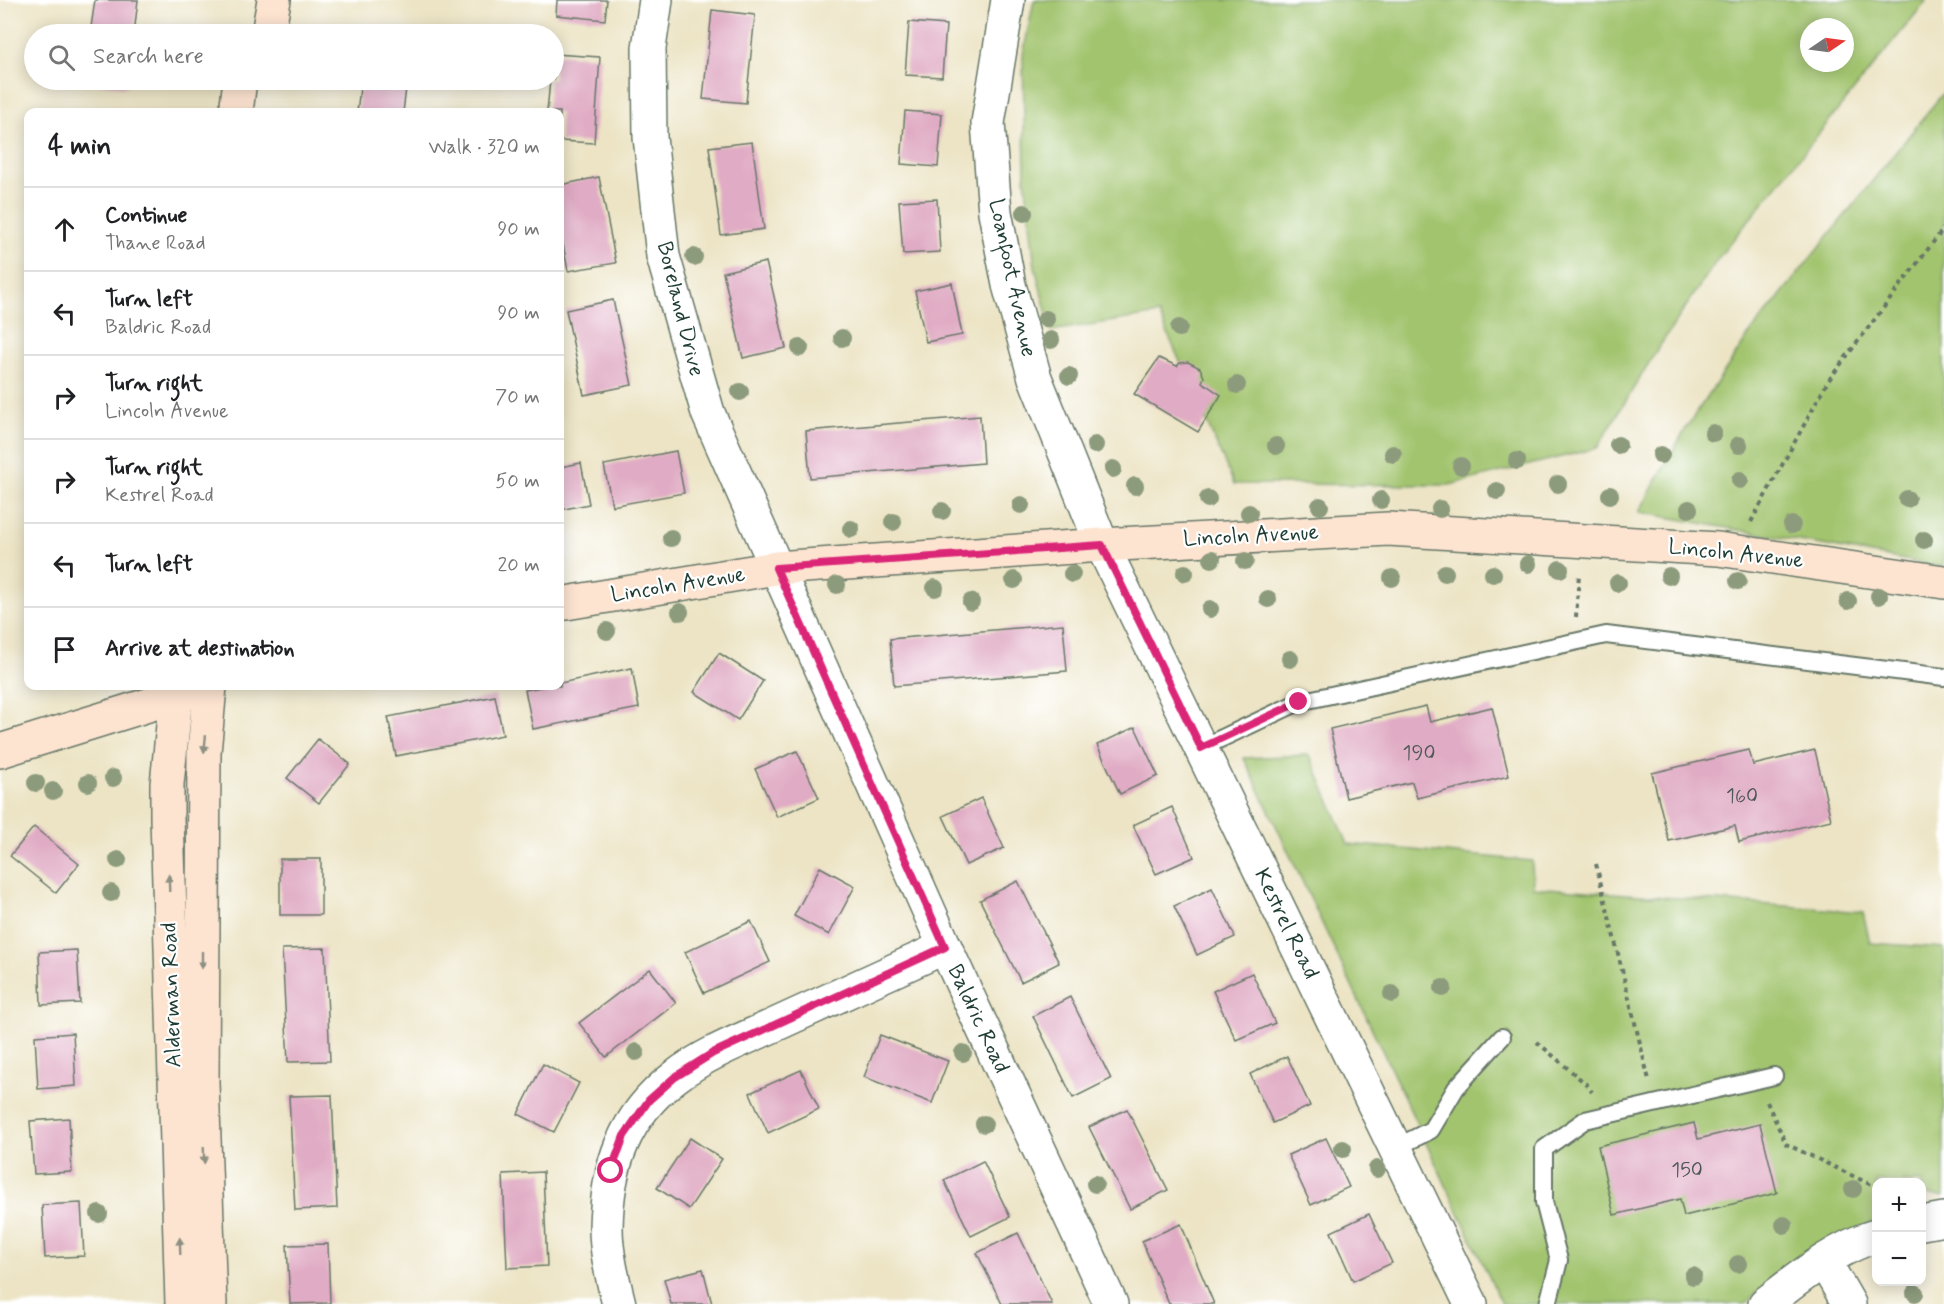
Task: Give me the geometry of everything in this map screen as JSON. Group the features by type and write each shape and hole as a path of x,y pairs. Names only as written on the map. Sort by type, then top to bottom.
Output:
{"street":[{"path":"248,24 252,0"},
{"path":"270,24 274,0"},
{"name":"Boreland Drive","path":"656,0 649,48 650,137 663,256 708,413 776,568"},
{"name":"Loanfoot Avenue","path":"1008,0 988,123 995,212 1009,285 1035,378 1102,545"},
{"path":"236,108 239,90"},
{"path":"260,108 262,90"},
{"name":"Lincoln Avenue","path":"564,603 776,568 1102,545 1388,529 1735,552 1944,582"},
{"name":"Kestrel Road","path":"1102,545 1471,1304"},
{"name":"Baldric Road","path":"776,568 945,947 1111,1304"},
{"name":"Alderman Road","path":"210,1304 202,1059 204,753 211,690"},
{"path":"0,751 176,691"},
{"name":"Alderman Road","path":"176,691 167,807 182,1304"},
{"path":"619,1304 606,1230 611,1171 624,1136 649,1100 675,1077 713,1053 945,947"},
{"path":"1926,1223 1944,1219"},
{"path":"1765,1304 1824,1261 1872,1238"},
{"path":"1824,1261 1849,1304"}],"lane":[{"path":"1201,748 1299,702 1606,635 1944,677"},
{"path":"1395,1148 1431,1130 1456,1088 1502,1037"},
{"path":"1548,1304 1559,1260 1544,1202 1544,1149 1585,1120 1774,1076"}],"path":[{"path":"1735,552 1828,381 1944,228"},
{"path":"1573,642 1582,541"},
{"path":"1596,864 1655,1104"},
{"path":"1537,1042 1586,1084 1608,1115"},
{"path":"1757,1080 1786,1144 1872,1185"}],"green space":[{"path":"1034,0 1927,0 1719,257 1655,353 1597,448 1449,485 1234,484 1159,314 1051,331 1035,267 1025,178 1023,55"},
{"path":"1944,92 1944,567 1639,512 1686,428 1751,332"},
{"path":"1310,755 1348,844 1532,861 1533,887 1863,912 1870,943 1944,948 1944,1196 1926,1195 1926,1178 1872,1178 1872,1222 1757,1292 1746,1304 1502,1304 1244,758"}],"building":[{"path":"95,0 138,0 135,24 91,24"},
{"path":"557,0 607,0 605,20 556,15"},
{"path":"712,10 755,15 746,103 703,99"},
{"path":"909,22 946,25 942,77 905,75"},
{"path":"564,55 600,57 594,143 564,141 564,108 547,108 549,90 564,90"},
{"path":"360,90 406,90 404,108 358,108"},
{"path":"905,111 942,114 938,167 901,164"},
{"path":"752,142 764,229 721,235 709,147"},
{"path":"599,177 616,263 568,271 564,250 564,184"},
{"path":"937,199 940,252 903,254 899,201"},
{"path":"766,262 786,348 743,358 723,272"},
{"path":"952,283 962,335 926,342 915,291"},
{"path":"613,300 632,385 584,395 566,310"},
{"path":"1159,358 1177,366 1188,362 1200,368 1204,377 1202,382 1221,395 1198,432 1134,394"},
{"path":"980,416 983,463 810,478 806,431"},
{"path":"676,451 684,493 612,506 604,465"},
{"path":"581,463 589,504 564,509 564,466"},
{"path":"1063,624 1067,671 894,686 890,639"},
{"path":"719,653 763,681 738,720 694,692"},
{"path":"632,668 639,708 533,729 525,690 564,690 564,682"},
{"path":"495,696 503,735 396,756 388,717"},
{"path":"1426,706 1430,722 1492,707 1509,776 1417,798 1412,782 1346,798 1330,729"},
{"path":"1135,727 1158,776 1120,794 1097,745"},
{"path":"318,739 350,764 319,803 287,778"},
{"path":"1749,750 1753,765 1815,750 1831,820 1739,842 1735,826 1669,841 1652,773"},
{"path":"797,751 819,798 777,817 755,769"},
{"path":"981,798 1004,848 966,865 943,816"},
{"path":"1172,807 1194,857 1156,874 1133,825"},
{"path":"34,827 79,864 56,893 10,856"},
{"path":"280,859 321,859 321,915 280,915"},
{"path":"820,867 855,886 829,935 794,916"},
{"path":"1018,881 1059,963 1021,982 980,900"},
{"path":"1212,888 1235,937 1197,955 1174,906"},
{"path":"751,921 770,962 704,993 685,952"},
{"path":"325,948 330,1061 288,1062 282,949"},
{"path":"77,950 80,1003 41,1005 39,952"},
{"path":"650,969 676,1003 606,1057 579,1023"},
{"path":"1252,973 1275,1023 1236,1040 1213,991"},
{"path":"1070,997 1111,1079 1073,1098 1033,1016"},
{"path":"73,1033 76,1086 38,1089 35,1036"},
{"path":"880,1035 948,1061 932,1103 864,1077"},
{"path":"1287,1056 1310,1106 1273,1123 1250,1074"},
{"path":"543,1064 579,1083 554,1132 518,1114"},
{"path":"801,1070 819,1109 768,1133 750,1093"},
{"path":"332,1095 337,1208 295,1210 289,1096"},
{"path":"1127,1109 1168,1190 1130,1209 1089,1127"},
{"path":"69,1118 72,1172 34,1174 30,1121"},
{"path":"1694,1123 1698,1139 1760,1124 1777,1193 1684,1216 1680,1199 1614,1215 1598,1146"},
{"path":"690,1138 722,1159 689,1209 657,1188"},
{"path":"1326,1138 1349,1187 1311,1205 1288,1155"},
{"path":"983,1161 1010,1217 971,1236 944,1180"},
{"path":"543,1172 547,1266 507,1268 503,1174"},
{"path":"81,1203 84,1256 45,1258 42,1205"},
{"path":"1369,1214 1392,1263 1353,1281 1331,1232"},
{"path":"1181,1224 1214,1304 1169,1304 1142,1241"},
{"path":"1018,1233 1052,1304 1002,1304 977,1253"},
{"path":"328,1244 330,1303 290,1304 287,1245"},
{"path":"703,1269 712,1304 671,1304 664,1279"}],"route":[{"path":"611,1171 624,1136 649,1100 675,1077 713,1053 945,947 776,568 1102,545 1201,748 1299,702"}]}
